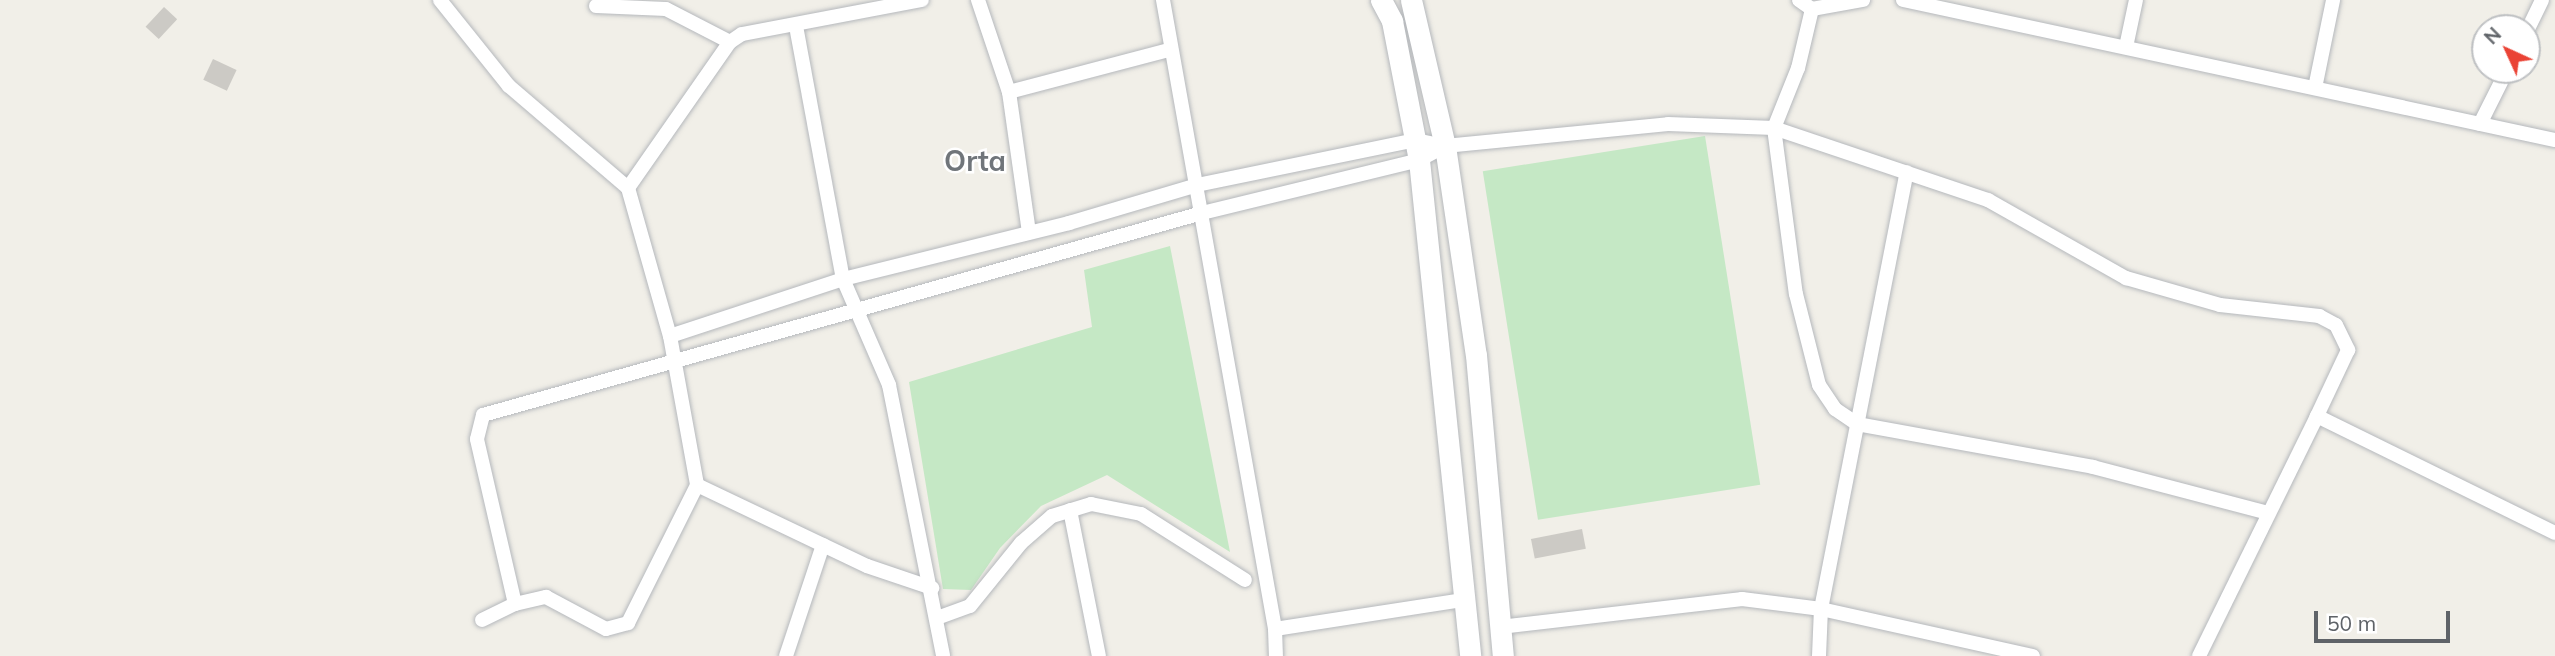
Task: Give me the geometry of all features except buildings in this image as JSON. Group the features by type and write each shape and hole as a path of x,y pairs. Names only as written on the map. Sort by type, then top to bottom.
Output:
{"street":[{"path":"440,0 509,86 628,188 670,336 697,485 628,623 606,629 546,597 515,604 482,620"},
{"path":"628,188 730,42 742,34 796,26 922,0"},
{"path":"978,0 1009,92 1029,233"},
{"path":"1163,0 1169,50 1197,185 1275,629 1276,656"},
{"path":"1381,0 1392,21 1417,150 1462,600 1470,656"},
{"path":"1412,0 1445,146 1476,355 1503,656"},
{"path":"1799,0 1812,9 1863,0"},
{"path":"1903,0 1956,5 2126,47 2555,140"},
{"path":"2126,47 2136,0"},
{"path":"2315,88 2333,0"},
{"path":"596,6 666,9 730,42"},
{"path":"1812,9 1798,68 1774,128 1796,294 1819,385 1835,409 1857,424 2093,467 2269,513"},
{"path":"796,26 843,279 852,311 889,385 932,588 943,656"},
{"path":"1009,92 1169,50"},
{"path":"2480,124 2500,84"},
{"path":"670,336 843,279 1029,233 1197,185 1445,146 1668,124 1774,128 1988,200 2126,278 2220,305 2319,316 2336,326 2348,350 2199,656"},
{"path":"515,604 477,439 483,415 1417,150"},
{"path":"1819,656 1821,609 1907,172"},
{"path":"2317,416 2555,533"},
{"path":"697,485 823,545 932,588"},
{"path":"937,618 970,606 1021,543 1052,516 1106,503 1131,509 1244,580"},
{"path":"1070,510 1099,656"},
{"path":"786,656 823,545"},
{"path":"1500,627 1742,599 1821,609 2033,656"},
{"path":"1275,629 1462,600"}],"green space":[{"path":"1705,136 1760,485 1538,520 1483,171"},
{"path":"1170,246 1230,552 1107,475 1041,506 1000,548 971,590 943,589 909,382 1092,327 1084,270"}],"district":[{"name":"Orta","path":"975,161"}]}
